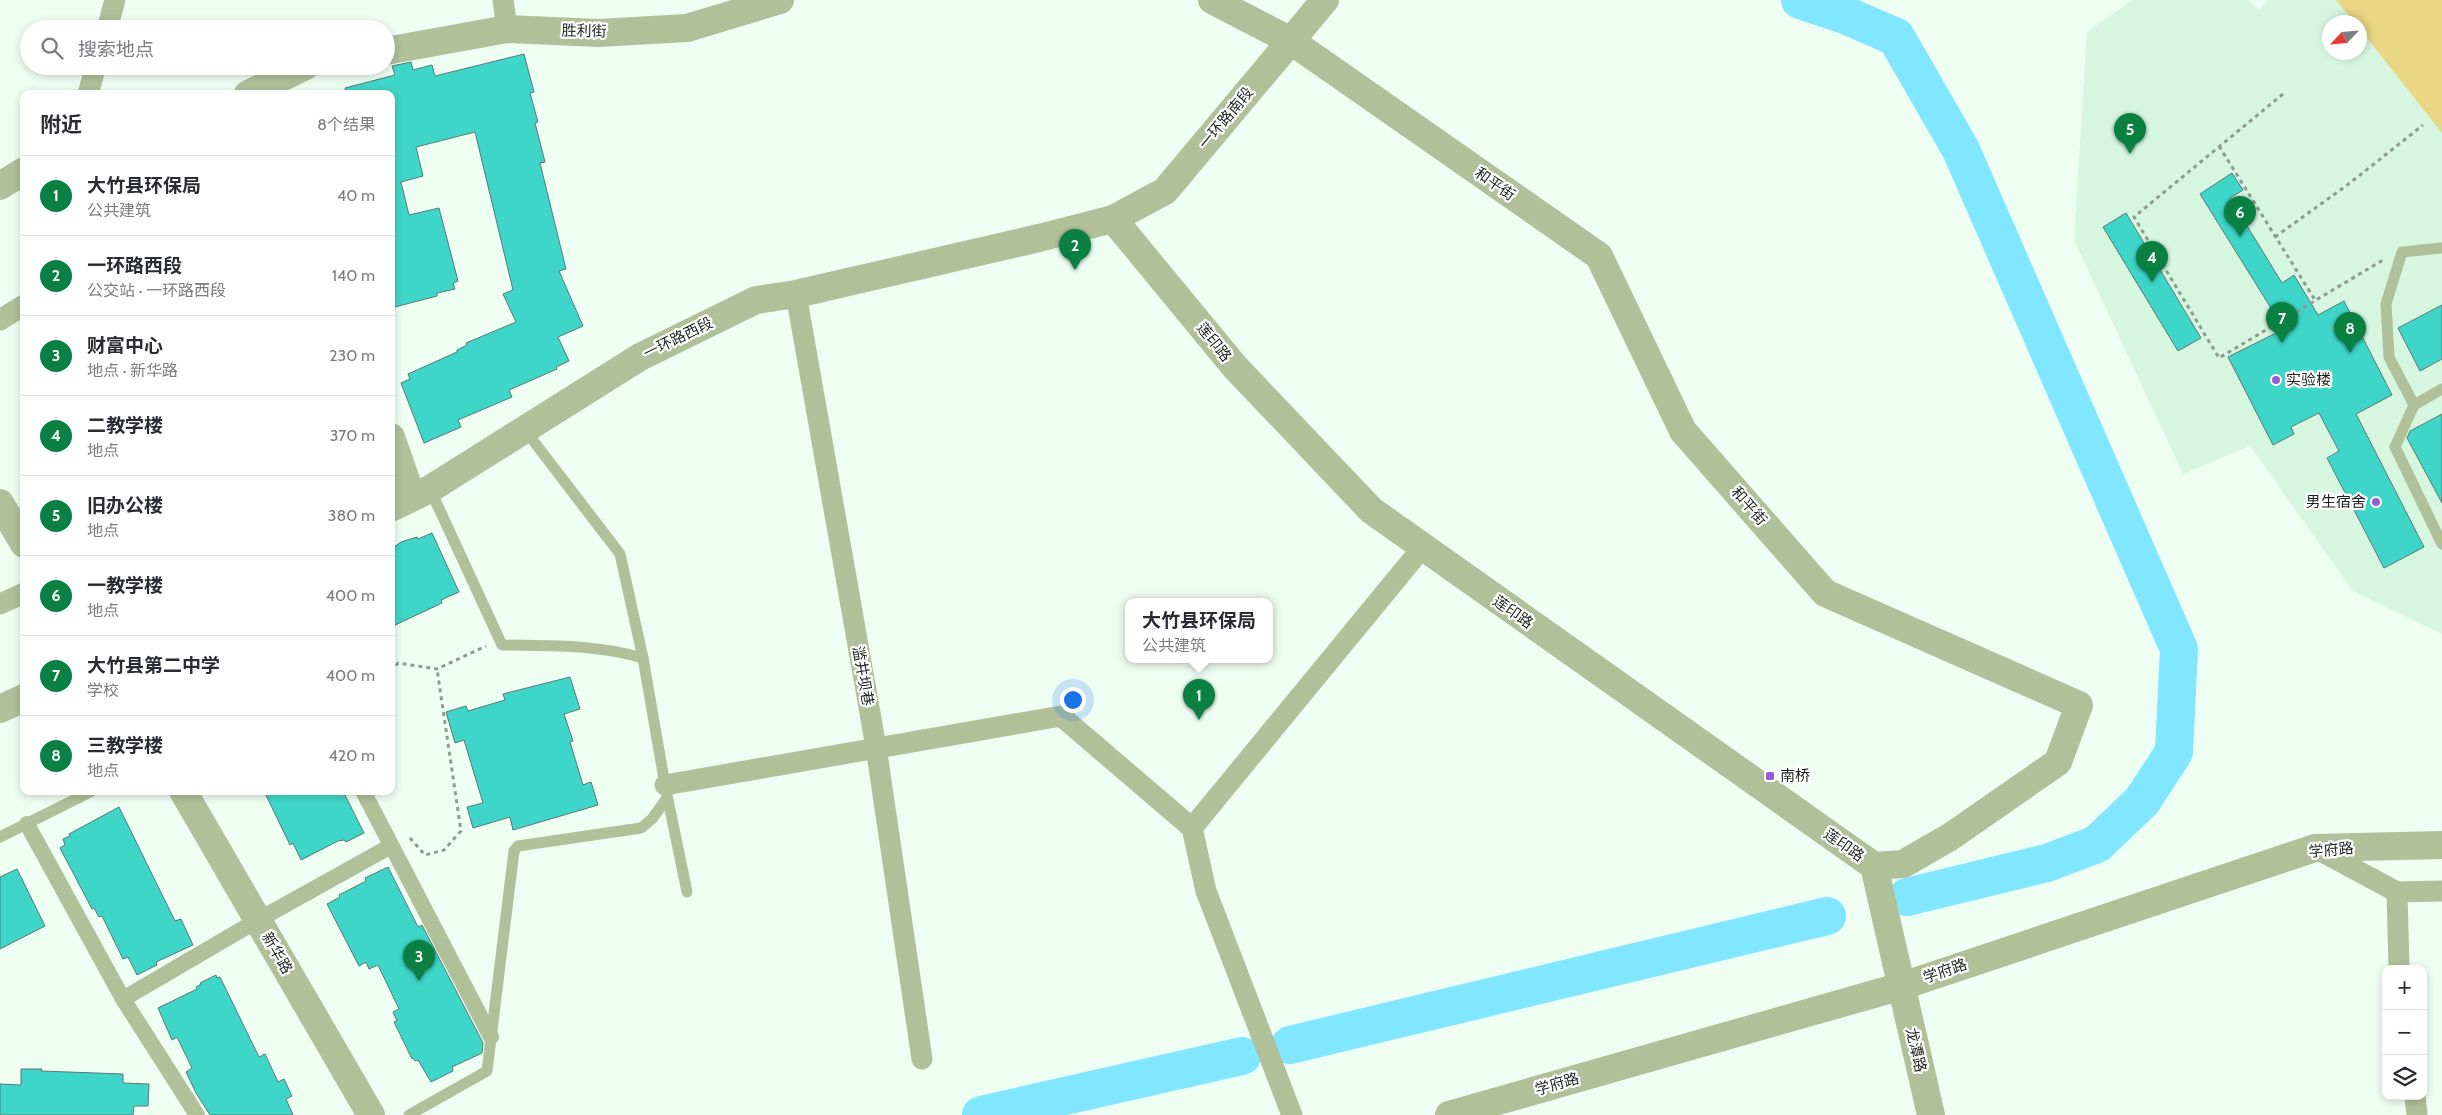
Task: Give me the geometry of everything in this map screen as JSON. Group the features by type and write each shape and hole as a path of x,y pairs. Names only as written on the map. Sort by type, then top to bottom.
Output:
{"street":[{"path":"109,20 115,0"},
{"path":"503,0 507,29"},
{"name":"胜利街","path":"395,49 507,29 598,33 687,28 780,0"},
{"path":"1212,0 1291,41"},
{"name":"一环路南段","path":"1113,219 1165,191 1325,0"},
{"name":"和平街","path":"1291,41 1599,256 1683,431 1825,592 2079,705 2058,762 1950,837 1903,864 1874,866"},
{"path":"89,90 93,75"},
{"path":"266,90 284,86 296,75"},
{"path":"0,186 20,174"},
{"name":"一环路西段","path":"411,498 640,357 756,300 796,294 1040,238 1113,219"},
{"name":"莲印路","path":"1113,219 1235,367 1371,510 1422,548 1874,866 1902,986"},
{"name":"滥井坝巷","path":"796,294 876,747 922,1058"},
{"path":"0,320 20,308"},
{"path":"395,448 411,498"},
{"path":"0,503 20,537"},
{"path":"1192,828 1422,548"},
{"path":"0,604 20,595"},
{"path":"0,709 20,700"},
{"path":"666,791 876,747 1061,716 1192,828 1206,891 1292,1115"},
{"name":"新华路","path":"185,795 371,1115"},
{"path":"365,795 491,1037"},
{"path":"27,824 124,999 197,1115"},
{"name":"学府路","path":"1449,1115 1902,986 2315,848 2442,845"},
{"path":"124,999 258,920 391,846"},
{"path":"2315,848 2397,892 2442,891"},
{"path":"2397,892 2399,965"},
{"name":"龙潭路","path":"1902,986 1931,1115"},
{"path":"2415,1100 2417,1115"}],"lane":[{"path":"2414,405 2389,357 2386,304 2402,252 2442,248"},
{"path":"2442,389 2414,405 2395,447 2442,544"},
{"path":"524,430 620,554 643,658 666,791 687,892"},
{"path":"411,498 502,645 590,646 611,649 643,658"},
{"path":"409,1115 487,1071 514,851 518,846 641,828 652,819 666,791"},
{"path":"0,837 84,795"}],"path":[{"path":"2283,94 2134,216 2219,358 2384,259"},
{"path":"2275,237 2350,183 2423,125"},
{"path":"2219,146 2316,300"},
{"path":"395,667 398,663 437,669 492,643"},
{"path":"405,832 425,856 444,850 461,831 437,669"}],"shaded area":[{"path":"2132,0 2248,0 2259,10 2268,0 2442,0 2442,634 2353,591 2250,446 2183,474 2074,240 2087,32"},
{"path":"2336,0 2442,0 2442,133 2367,38 2367,15 2348,15"}],"building":[{"path":"524,54 534,92 530,93 538,122 535,123 545,162 540,163 566,269 559,271 583,326 558,337 569,361 556,367 557,369 509,390 512,397 458,420 461,427 424,443 401,383 410,379 408,374 457,352 457,350 467,345 466,343 516,322 503,294 513,290 475,132 416,147 423,176 401,182 409,215 439,208 458,281 453,283 455,289 437,293 437,296 395,307 395,90 345,90 345,88 395,75 395,65 411,62 413,70 432,65 435,76"},
{"path":"2232,173 2243,190 2230,198 2282,283 2294,275 2318,315 2344,301 2392,395 2356,414 2424,547 2384,568 2327,458 2339,451 2319,413 2291,427 2294,434 2273,445 2228,357 2284,329 2200,194"},
{"path":"2126,213 2201,338 2178,351 2103,227"},
{"path":"2442,305 2442,359 2420,371 2398,328"},
{"path":"2442,414 2442,503 2407,438 2410,431"},
{"path":"432,533 459,592 441,600 442,603 395,625 395,546 401,542 417,537 418,539"},
{"path":"570,677 580,709 564,714 573,741 570,742 583,785 591,782 598,805 513,830 510,817 473,828 467,807 483,803 464,740 455,743 446,712 466,706 468,711 505,700 503,694"},
{"path":"266,795 345,795 364,833 346,842 344,840 338,841 301,860 293,843 290,845"},
{"path":"119,807 175,921 181,919 193,945 156,962 157,965 137,975 128,957 123,959 102,916 99,917 94,908 92,909 60,848 65,845 63,839 70,836 69,834"},
{"path":"388,867 418,927 422,925 483,1043 482,1053 452,1067 453,1071 431,1082 418,1060 412,1059 394,1022 397,1021 393,1012 399,1009 378,965 369,969 366,962 359,966 327,904 340,897 339,895 366,881 365,878"},
{"path":"17,869 45,926 0,949 0,877"},
{"path":"216,975 217,978 220,977 259,1057 265,1054 278,1082 284,1079 292,1096 286,1099 293,1115 210,1115 196,1093 186,1072 192,1068 177,1037 172,1040 158,1008 197,989 196,987 200,983"},
{"path":"21,1069 123,1074 123,1083 149,1084 148,1106 134,1106 133,1115 0,1115 0,1084 21,1085"}],"waterway":[{"path":"1800,0 1845,15 1896,37 1961,150 2179,649 2174,752 2142,801 2097,844 2047,863 1907,897"},
{"path":"1290,1045 1827,916"},
{"path":"981,1115 1242,1056"}],"place":[{"name":"旧办公楼","path":"2130,154"},
{"name":"一教学楼","path":"2240,237"},
{"name":"一环路西段","path":"1075,270"},
{"name":"二教学楼","path":"2152,282"},
{"name":"大竹县第二中学","path":"2282,343"},
{"name":"三教学楼","path":"2350,353"},
{"name":"实验楼","path":"2276,380"},
{"name":"男生宿舍","path":"2376,502"},
{"name":"大竹县环保局","path":"1199,720"},
{"name":"南桥","path":"1770,776"},
{"name":"财富中心","path":"419,981"}]}
